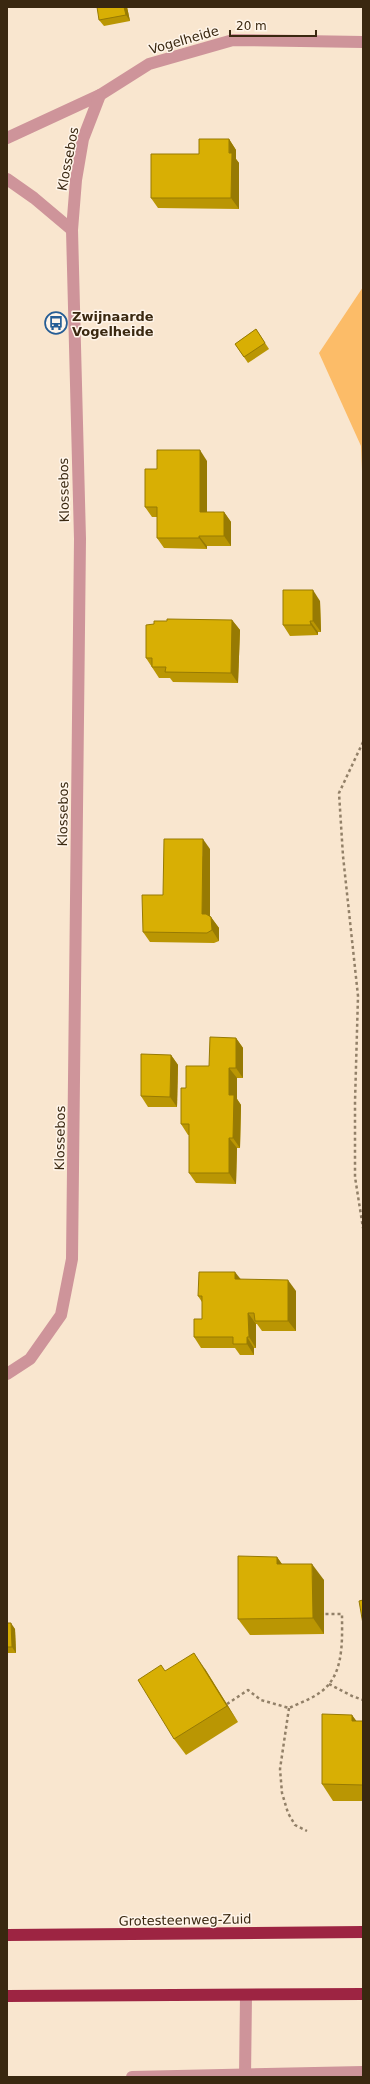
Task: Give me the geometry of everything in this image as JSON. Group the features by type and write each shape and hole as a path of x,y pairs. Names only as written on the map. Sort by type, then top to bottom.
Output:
{"highway":[{"name":"Grotesteenweg-Zuid","path":"7,1935 363,1932"},
{"path":"7,1996 246,1996 363,1994"}],"street":[{"name":"Vogelheide","path":"7,138 100,95 149,64 233,40 363,42"},
{"name":"Klossebos","path":"7,1374 30,1358 60,1315 72,1259 80,539 72,230 76,180 84,139 100,95"},
{"name":"Klossebos","path":"7,179 34,198 72,230"},
{"path":"245,2075 246,1996"},
{"path":"132,2077 363,2072"}],"path":[{"path":"363,742 339,793 343,856 358,996 355,1102 355,1177 363,1228"},
{"path":"227,1704 248,1690 261,1700 289,1708 307,1700 329,1684 340,1656 342,1614 324,1614"},
{"path":"329,1684 363,1700"},
{"path":"289,1708 280,1769 282,1793 288,1813 295,1825 307,1831"}],"shaded area":[{"path":"363,287 363,496 361,446 319,353"}],"building":[{"path":"97,7 124,7 126,15 99,20"},
{"path":"199,139 229,139 229,153 232,153 231,198 151,198 151,154 199,154"},
{"path":"256,329 265,343 244,357 235,344"},
{"path":"157,450 200,450 200,512 224,512 224,536 199,536 199,538 157,538 157,507 145,507 145,469 157,469"},
{"path":"283,590 313,590 313,621 310,621 311,625 283,625"},
{"path":"167,619 232,620 231,673 165,672 166,667 152,667 152,658 146,658 146,625 154,624 154,621 167,621"},
{"path":"164,839 203,839 202,914 206,914 211,917 212,930 207,933 143,932 142,895 163,895"},
{"path":"210,1037 236,1038 236,1068 229,1068 229,1095 234,1095 233,1138 229,1138 229,1173 189,1173 189,1124 181,1124 181,1088 186,1088 186,1066 209,1066"},
{"path":"141,1054 171,1055 170,1097 141,1096"},
{"path":"199,1272 235,1272 235,1279 288,1280 288,1321 255,1321 254,1313 248,1313 249,1337 247,1337 247,1344 233,1344 233,1337 194,1337 194,1319 202,1319 202,1296 198,1296"},
{"path":"238,1556 277,1557 277,1564 312,1564 313,1618 238,1619"},
{"path":"363,1600 363,1624 359,1601"},
{"path":"7,1623 11,1623 12,1647 7,1647"},
{"path":"194,1653 227,1706 174,1739 138,1680 161,1665 165,1671"},
{"path":"322,1714 352,1715 352,1721 363,1721 363,1785 322,1784"}],"place":[{"name":"Zwijnaarde Vogelheide","path":"56,323"}]}
